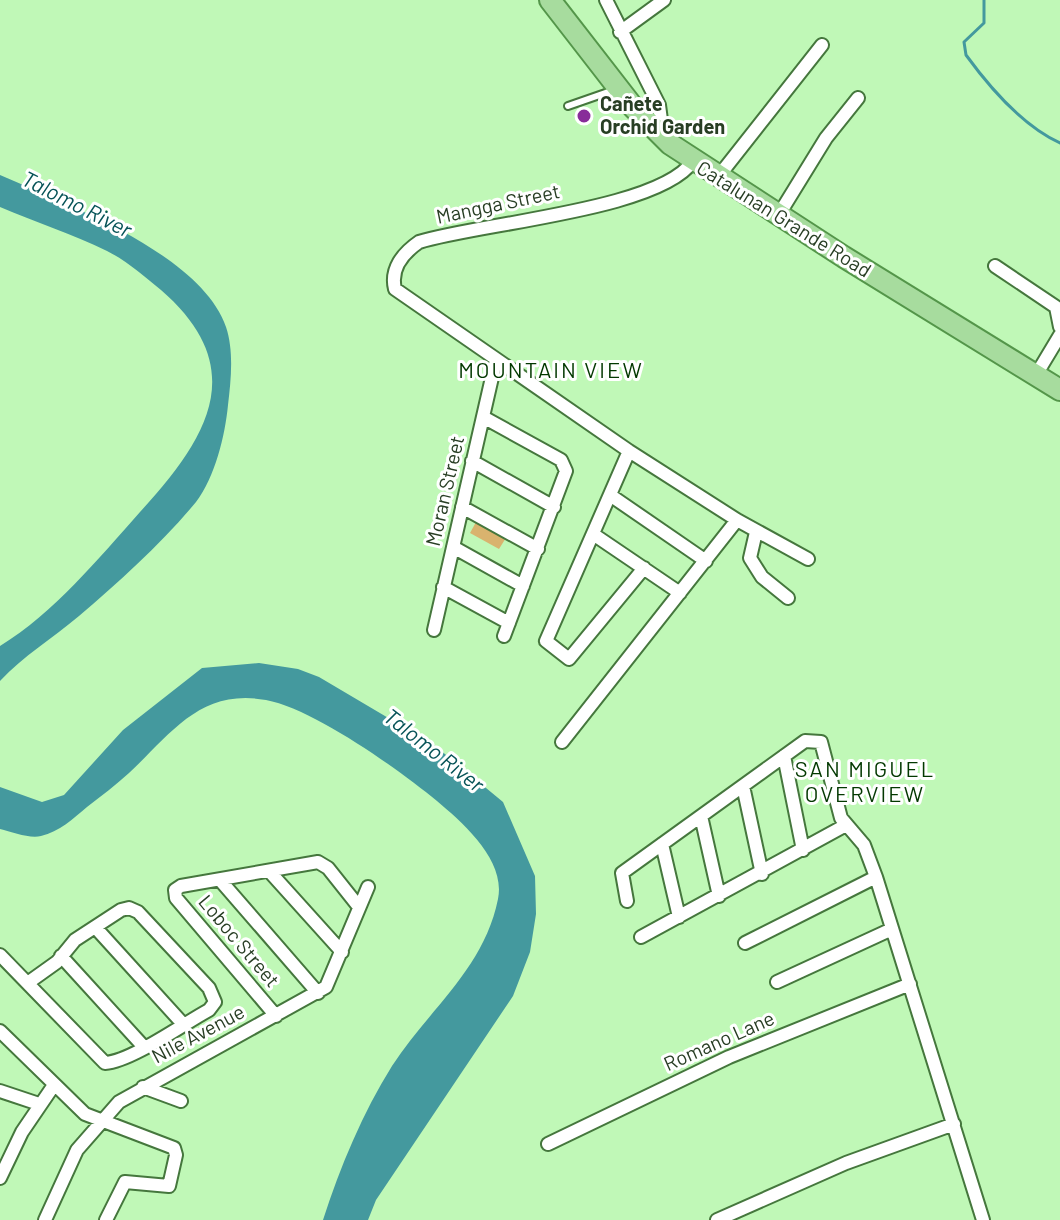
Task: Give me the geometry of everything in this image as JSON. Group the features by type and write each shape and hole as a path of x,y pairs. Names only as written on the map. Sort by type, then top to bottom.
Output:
{"main road":[{"name":"Catalunan Grande Road","path":"550,0 656,133 778,216 1060,390"}],"street":[{"path":"606,0 659,105 661,120 656,133"},
{"path":"620,32 664,0"},
{"path":"718,177 822,45"},
{"path":"778,216 826,138 858,98"},
{"name":"Mangga Street","path":"693,161 680,176 644,193 419,242 405,253 394,272 395,289 629,451 756,532 808,559"},
{"path":"995,266 1056,307 1060,327"},
{"path":"1036,375 1060,335"},
{"name":"Moran Street","path":"434,630 496,360"},
{"path":"443,587 506,630 566,471 561,460 483,417"},
{"path":"629,451 546,641 569,659 644,568"},
{"path":"472,461 554,507"},
{"path":"610,495 706,561"},
{"path":"462,507 538,549"},
{"path":"562,742 737,520"},
{"path":"756,532 750,558 762,577 788,598"},
{"path":"593,534 680,593"},
{"path":"453,547 523,586"},
{"path":"627,901 622,873 784,756 811,739 821,742 838,811 864,845 876,877 983,1220"},
{"path":"784,756 803,850"},
{"path":"743,786 762,874"},
{"path":"701,816 719,896"},
{"path":"641,937 762,874 846,825"},
{"path":"662,844 679,917"},
{"path":"220,880 321,863 359,907"},
{"path":"269,871 342,952"},
{"path":"745,943 876,877"},
{"path":"220,880 318,993"},
{"name":"Loboc Street","path":"220,880 181,886 175,890 176,898 276,1016"},
{"name":"Nile Avenue","path":"45,1220 67,1167 99,1121 119,1102 318,993 331,980 368,887"},
{"path":"0,955 29,982 48,1007 100,1061 114,1062 213,1006 215,998 134,910 121,910 95,927 69,945 61,956 29,982"},
{"path":"95,927 183,1024"},
{"path":"777,982 892,929"},
{"path":"61,956 143,1046"},
{"name":"Romano Lane","path":"548,1144 729,1057 910,984"},
{"path":"0,1031 85,1114 167,1144 176,1151 169,1186 125,1182 109,1219"},
{"path":"0,1178 14,1146 54,1085"},
{"path":"143,1087 181,1101"},
{"path":"0,1091 39,1104"},
{"path":"717,1220 846,1163 954,1124"},
{"path":"0,1141 14,1146"}],"lane":[{"path":"568,106 618,89"}],"shaded area":[{"path":"481,513 511,530 499,549 470,533"}],"water":[{"path":"0,175 128,234 161,254 189,277 212,301 226,327 231,366 222,443 209,481 196,502 125,575 0,681 0,646 39,618 74,584 164,485 184,458 200,431 210,403 212,376 206,348 189,319 161,290 107,251 0,207"},
{"name":"Talomo River","path":"259,663 298,669 319,677 434,745 503,802 535,876 536,914 530,952 513,996 376,1200 368,1220 323,1220 353,1140 381,1084 407,1045 468,968 491,924 498,899 496,870 470,831 401,773 331,727 286,706 243,698 223,701 188,717 119,782 54,831 32,837 0,829 0,787 42,802 64,795 123,730 202,668"}],"waterway":[{"path":"984,0 984,23 964,42 966,55 1008,105 1033,127 1060,143"}],"place":[{"name":"Cañete Orchid Garden","path":"584,116"}],"district":[{"name":"MOUNTAIN VIEW","path":"551,370"},
{"name":"SAN MIGUEL OVERVIEW","path":"865,782"}]}
